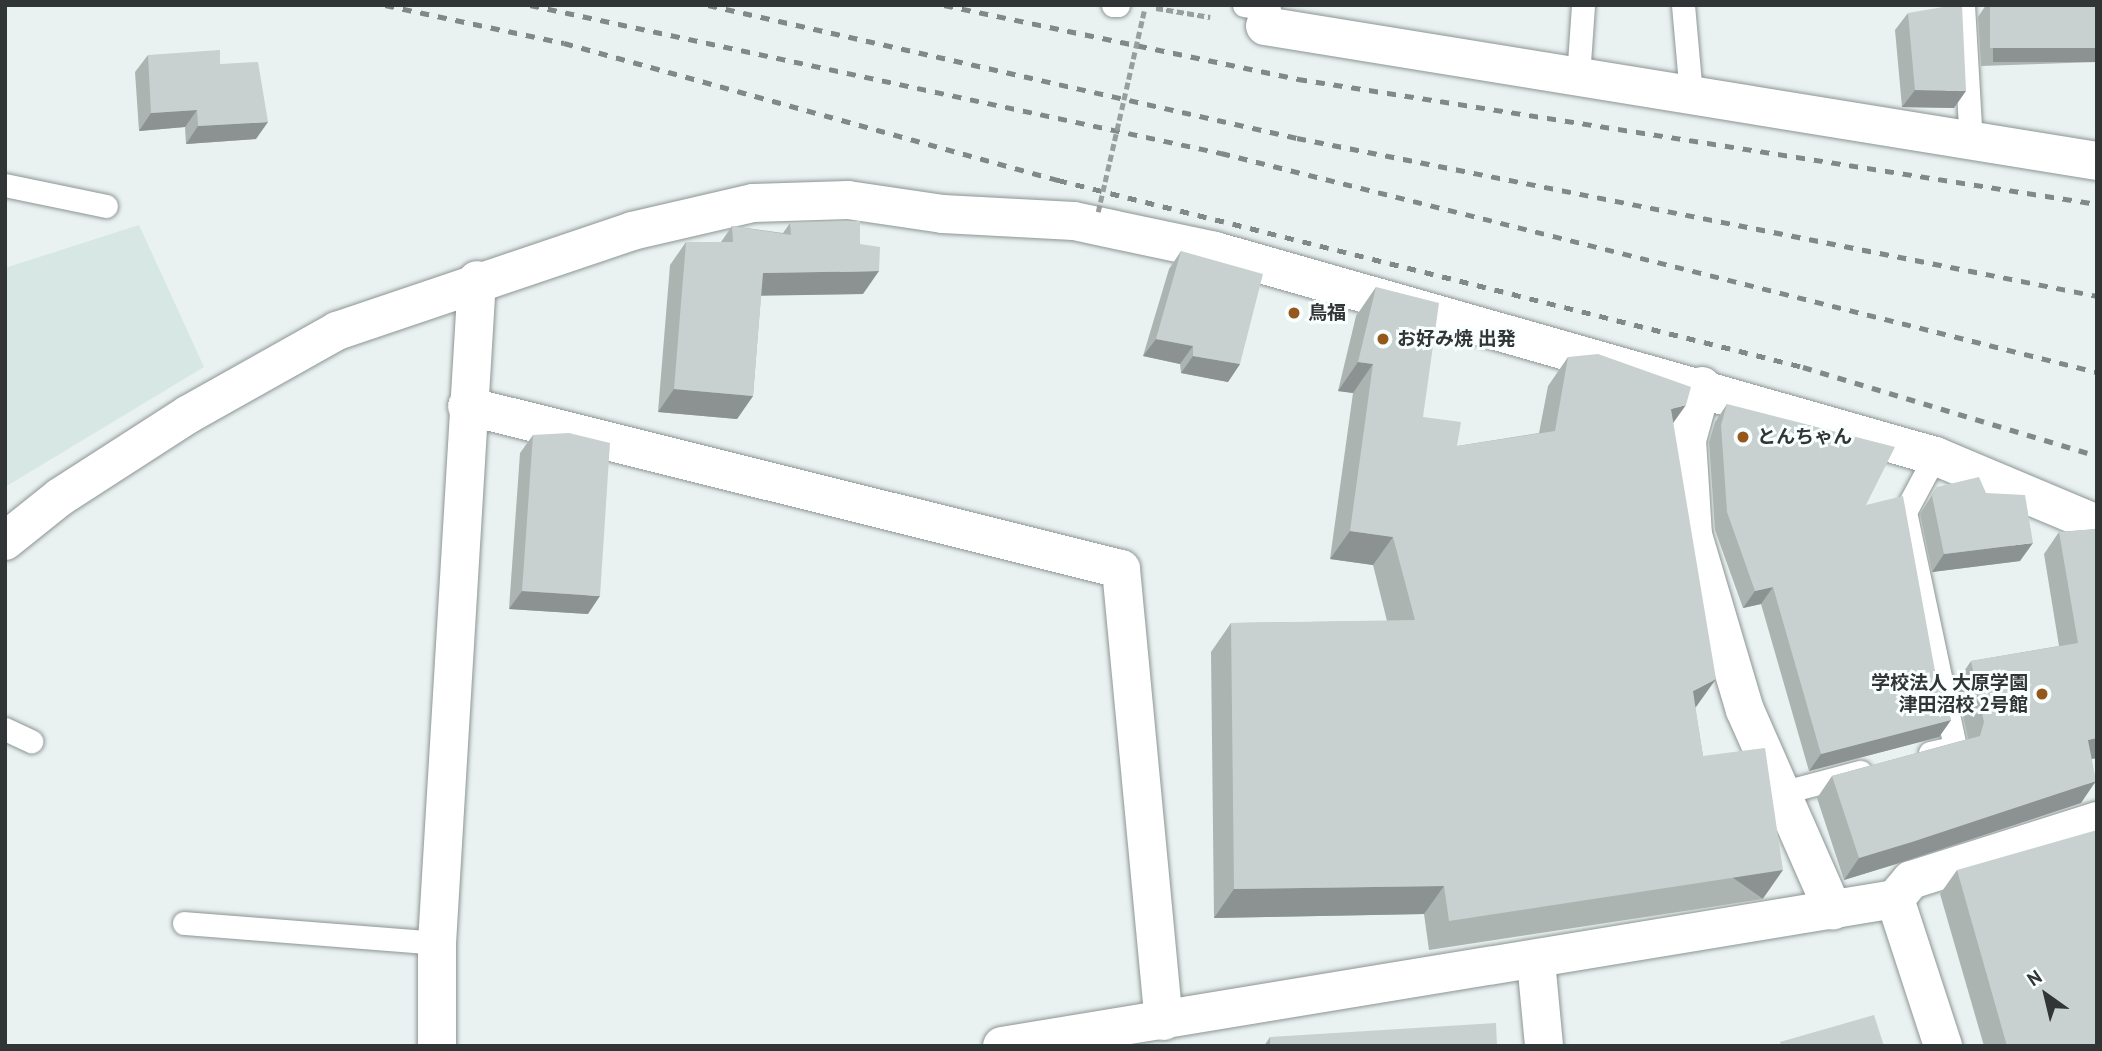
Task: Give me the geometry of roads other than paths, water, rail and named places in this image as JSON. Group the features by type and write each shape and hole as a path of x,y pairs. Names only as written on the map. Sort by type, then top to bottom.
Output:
{"street":[{"path":"1255,16 1578,77 1971,143 2097,161"},
{"path":"5,541 60,496 189,414 314,344 478,279 632,231 753,203 848,200 943,214 1074,222 1202,249 1702,386 1935,456 2097,524"},
{"path":"437,1046 437,943 467,406 478,279"},
{"path":"1702,386 1687,440 1693,535 1745,710 1833,910"},
{"path":"467,406 1121,569 1164,1021"},
{"path":"1002,1046 1536,961 1895,899 1911,880 2097,821"},
{"path":"1895,899 1943,1046"},
{"path":"1536,961 1544,1046"}],"lane":[{"path":"1578,77 1583,5"},
{"path":"1683,5 1691,95"},
{"path":"1963,5 1971,143"},
{"path":"5,185 106,206"},
{"path":"1781,793 1955,747 1905,512 1935,456"},
{"path":"5,729 31,741"},
{"path":"184,923 437,943"}],"railway":[{"path":"385,5 564,43 1058,180 1803,367 2097,456"},
{"path":"530,5 1221,153 2097,372"},
{"path":"708,5 1297,138 2097,296"},
{"path":"944,5 1298,79 2097,204"}],"place":[{"name":"鳥福","path":"1294,313"},
{"name":"お好み焼 出発","path":"1383,339"},
{"name":"とんちゃん","path":"1743,437"},
{"name":"学校法人 大原学園 津田沼校 2号館","path":"2042,694"}]}
